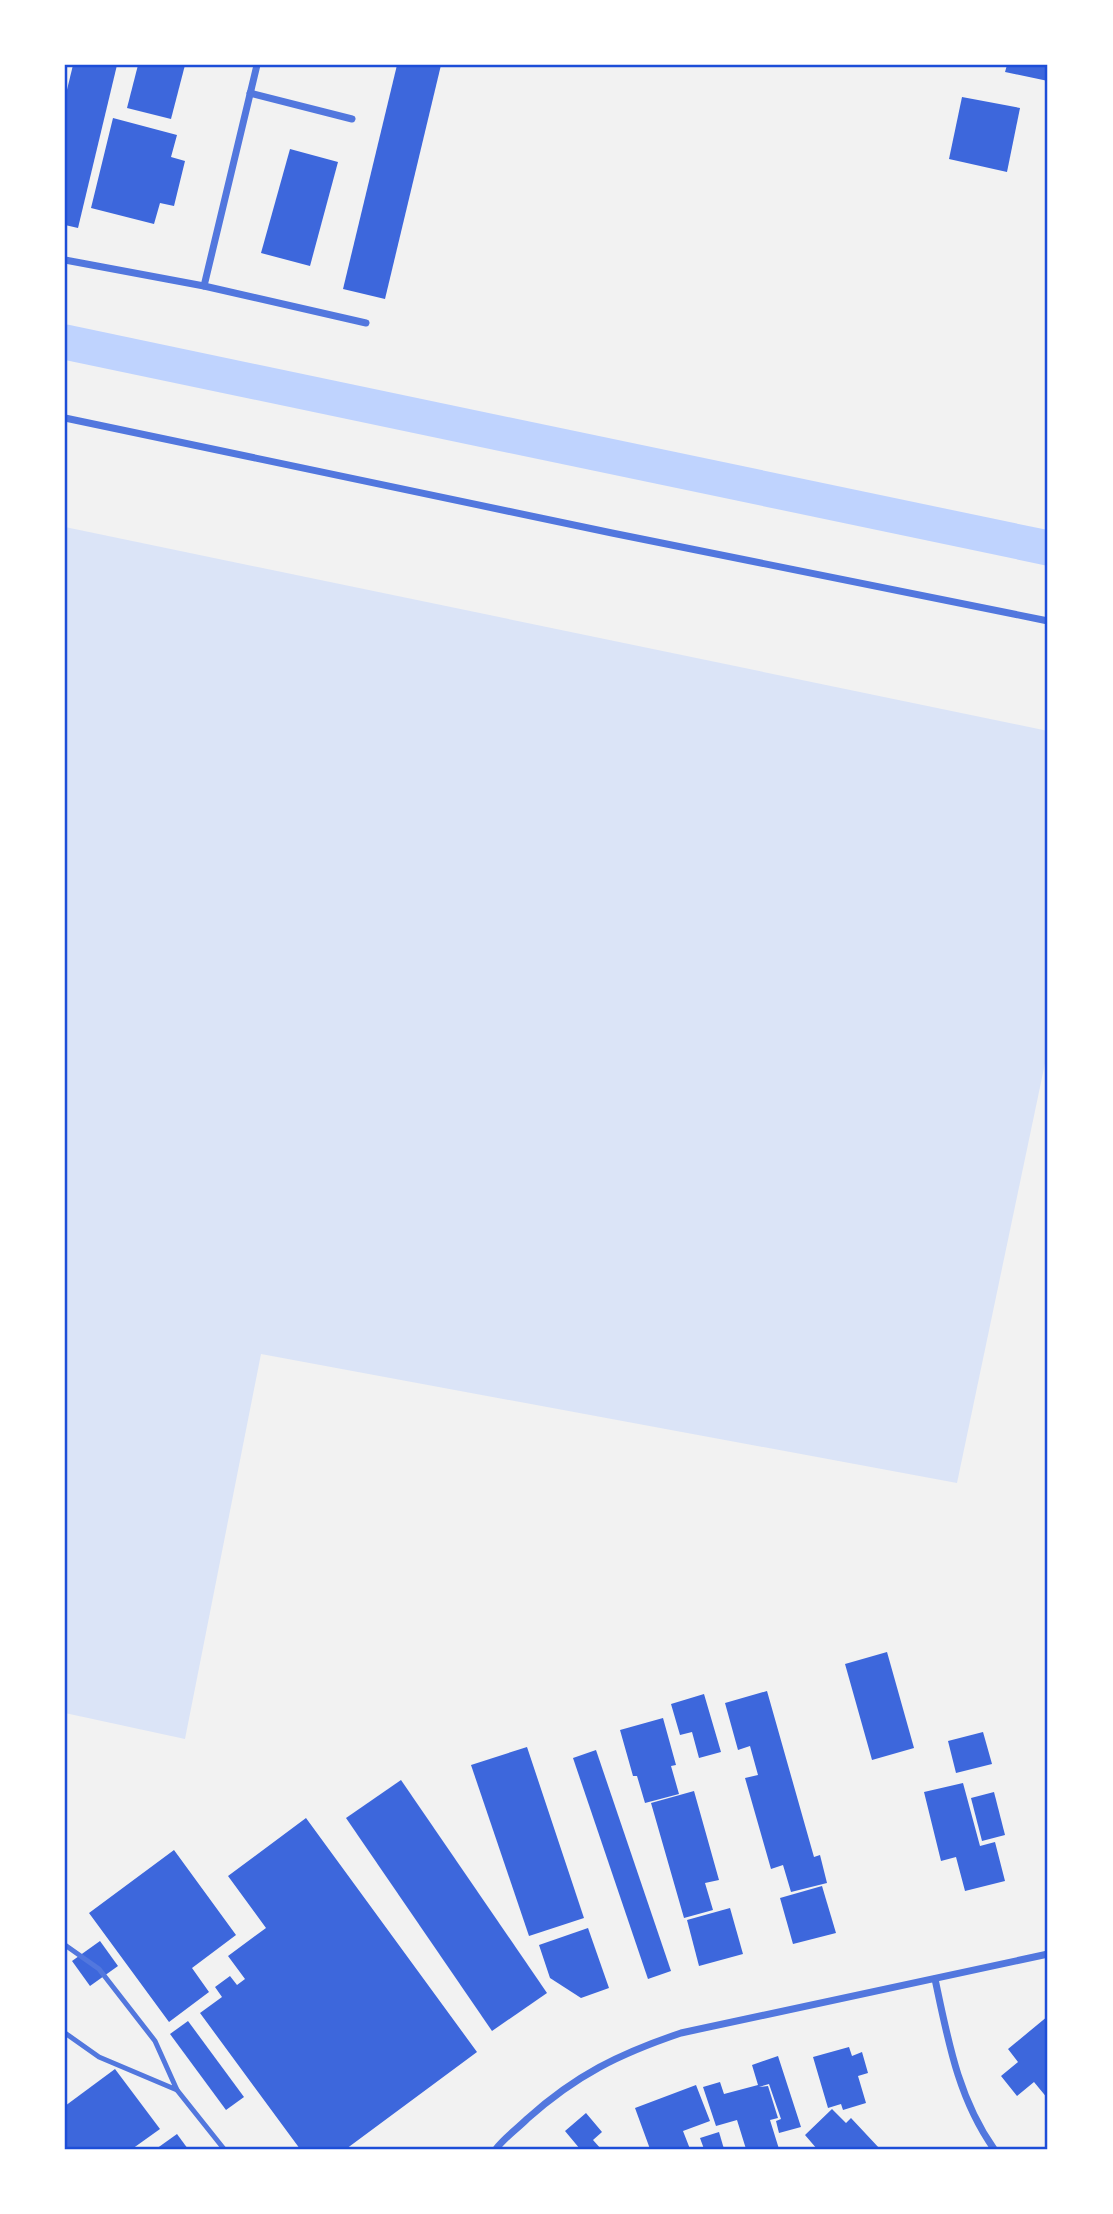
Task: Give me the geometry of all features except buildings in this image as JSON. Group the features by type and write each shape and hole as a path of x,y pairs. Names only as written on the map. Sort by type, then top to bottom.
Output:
{"street":[{"path":"204,286 257,65"},
{"path":"250,93 352,119"},
{"path":"65,260 204,286 366,323"},
{"path":"65,418 598,531 1048,621"},
{"path":"496,2149 554,2095 592,2069 629,2050 681,2033 1048,1954"},
{"path":"935,1979 958,2079 969,2108 994,2149"}],"lane":[{"path":"65,1945 99,1969 107,1979 155,2041 177,2090 224,2149"},
{"path":"65,2033 99,2057 177,2090"}],"shaded area":[{"path":"65,527 1048,731 1048,1049 957,1483 261,1354 185,1739 65,1713"}],"waterway":[{"path":"65,342 1048,548"}]}
